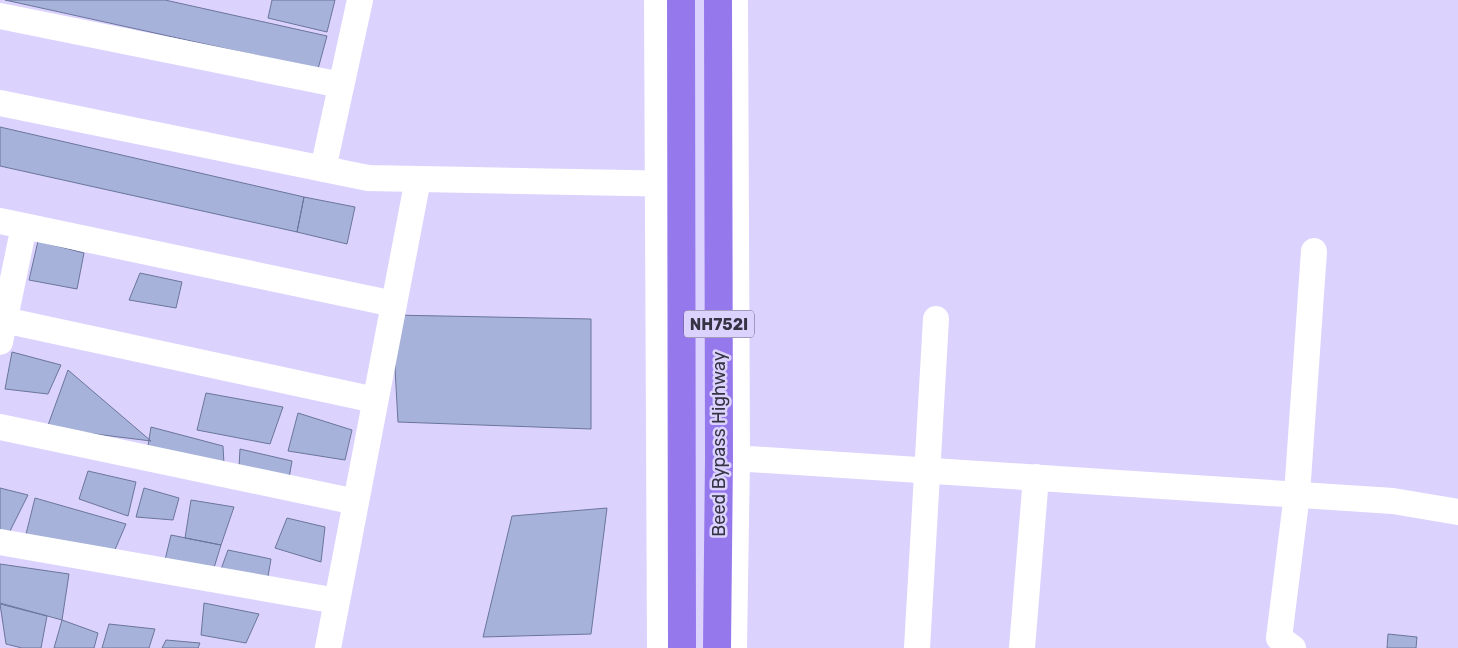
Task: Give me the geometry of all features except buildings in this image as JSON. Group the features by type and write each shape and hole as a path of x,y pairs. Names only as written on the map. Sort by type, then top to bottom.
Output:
{"highway":[{"name":"Beed Bypass Highway","path":"681,0 669,184 682,648"},
{"name":"Beed Bypass Highway","path":"717,648 728,457 718,0"}],"street":[{"path":"323,169 360,0"},
{"path":"657,0 669,184 660,468 660,648"},
{"path":"734,648 728,457 735,0"},
{"path":"0,16 341,85"},
{"path":"0,103 368,178 669,184"},
{"path":"328,648 418,179"},
{"path":"375,400 2,331 12,223 394,304"},
{"path":"1293,648 1279,638 1297,494 1314,251"},
{"path":"916,648 936,319"},
{"path":"0,427 356,502"},
{"path":"728,457 1393,501 1458,512"},
{"path":"1022,648 1036,477"},
{"path":"0,542 337,600"}]}
